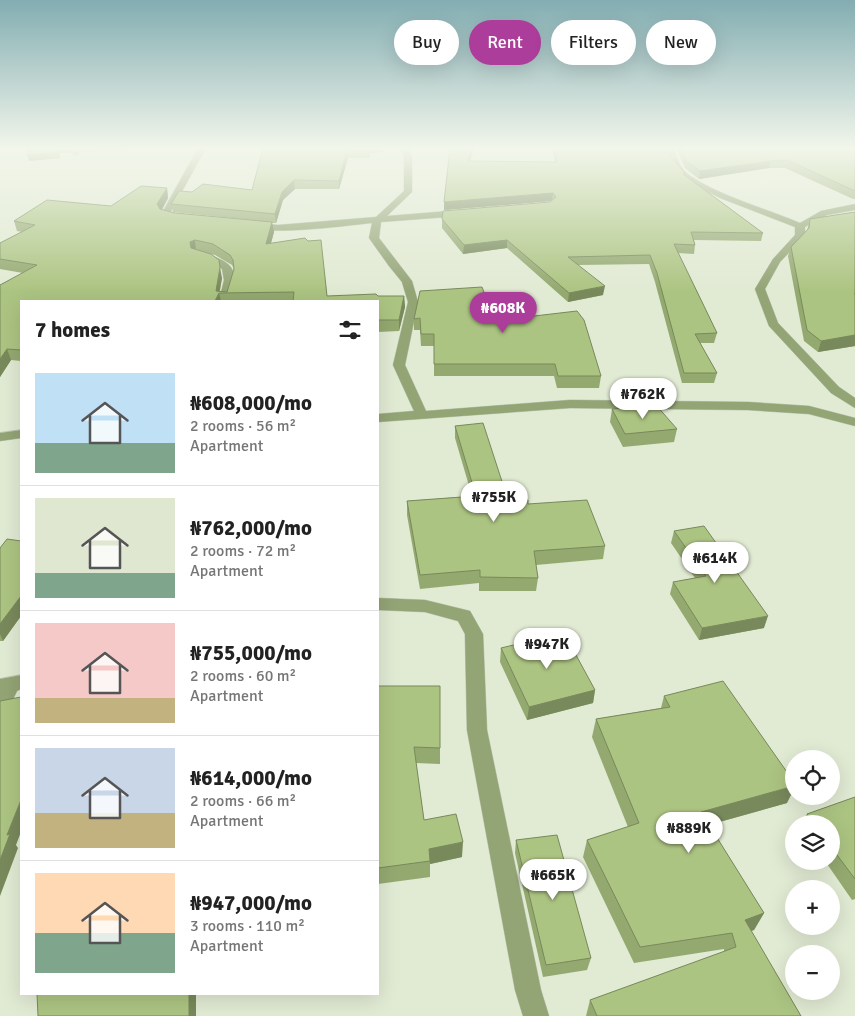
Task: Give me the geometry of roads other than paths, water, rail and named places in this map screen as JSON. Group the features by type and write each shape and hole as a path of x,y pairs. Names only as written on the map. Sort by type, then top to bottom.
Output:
{"street":[{"path":"176,195 165,215 186,219"},
{"path":"404,195 377,221 374,238 392,264 407,281 408,302 398,365 422,415"},
{"path":"722,195 800,226"},
{"path":"800,226 824,213 855,207"},
{"path":"241,224 278,228 473,212"},
{"path":"800,226 800,236 776,261 760,289 774,324 835,390 855,404"},
{"path":"196,255 220,262 226,267 229,276 224,300"},
{"path":"379,418 570,404 748,406 809,410 855,422"},
{"path":"0,438 20,434"},
{"path":"379,604 425,606 464,616 474,634 477,730 526,980 536,1016"},
{"path":"0,706 8,686"}]}
